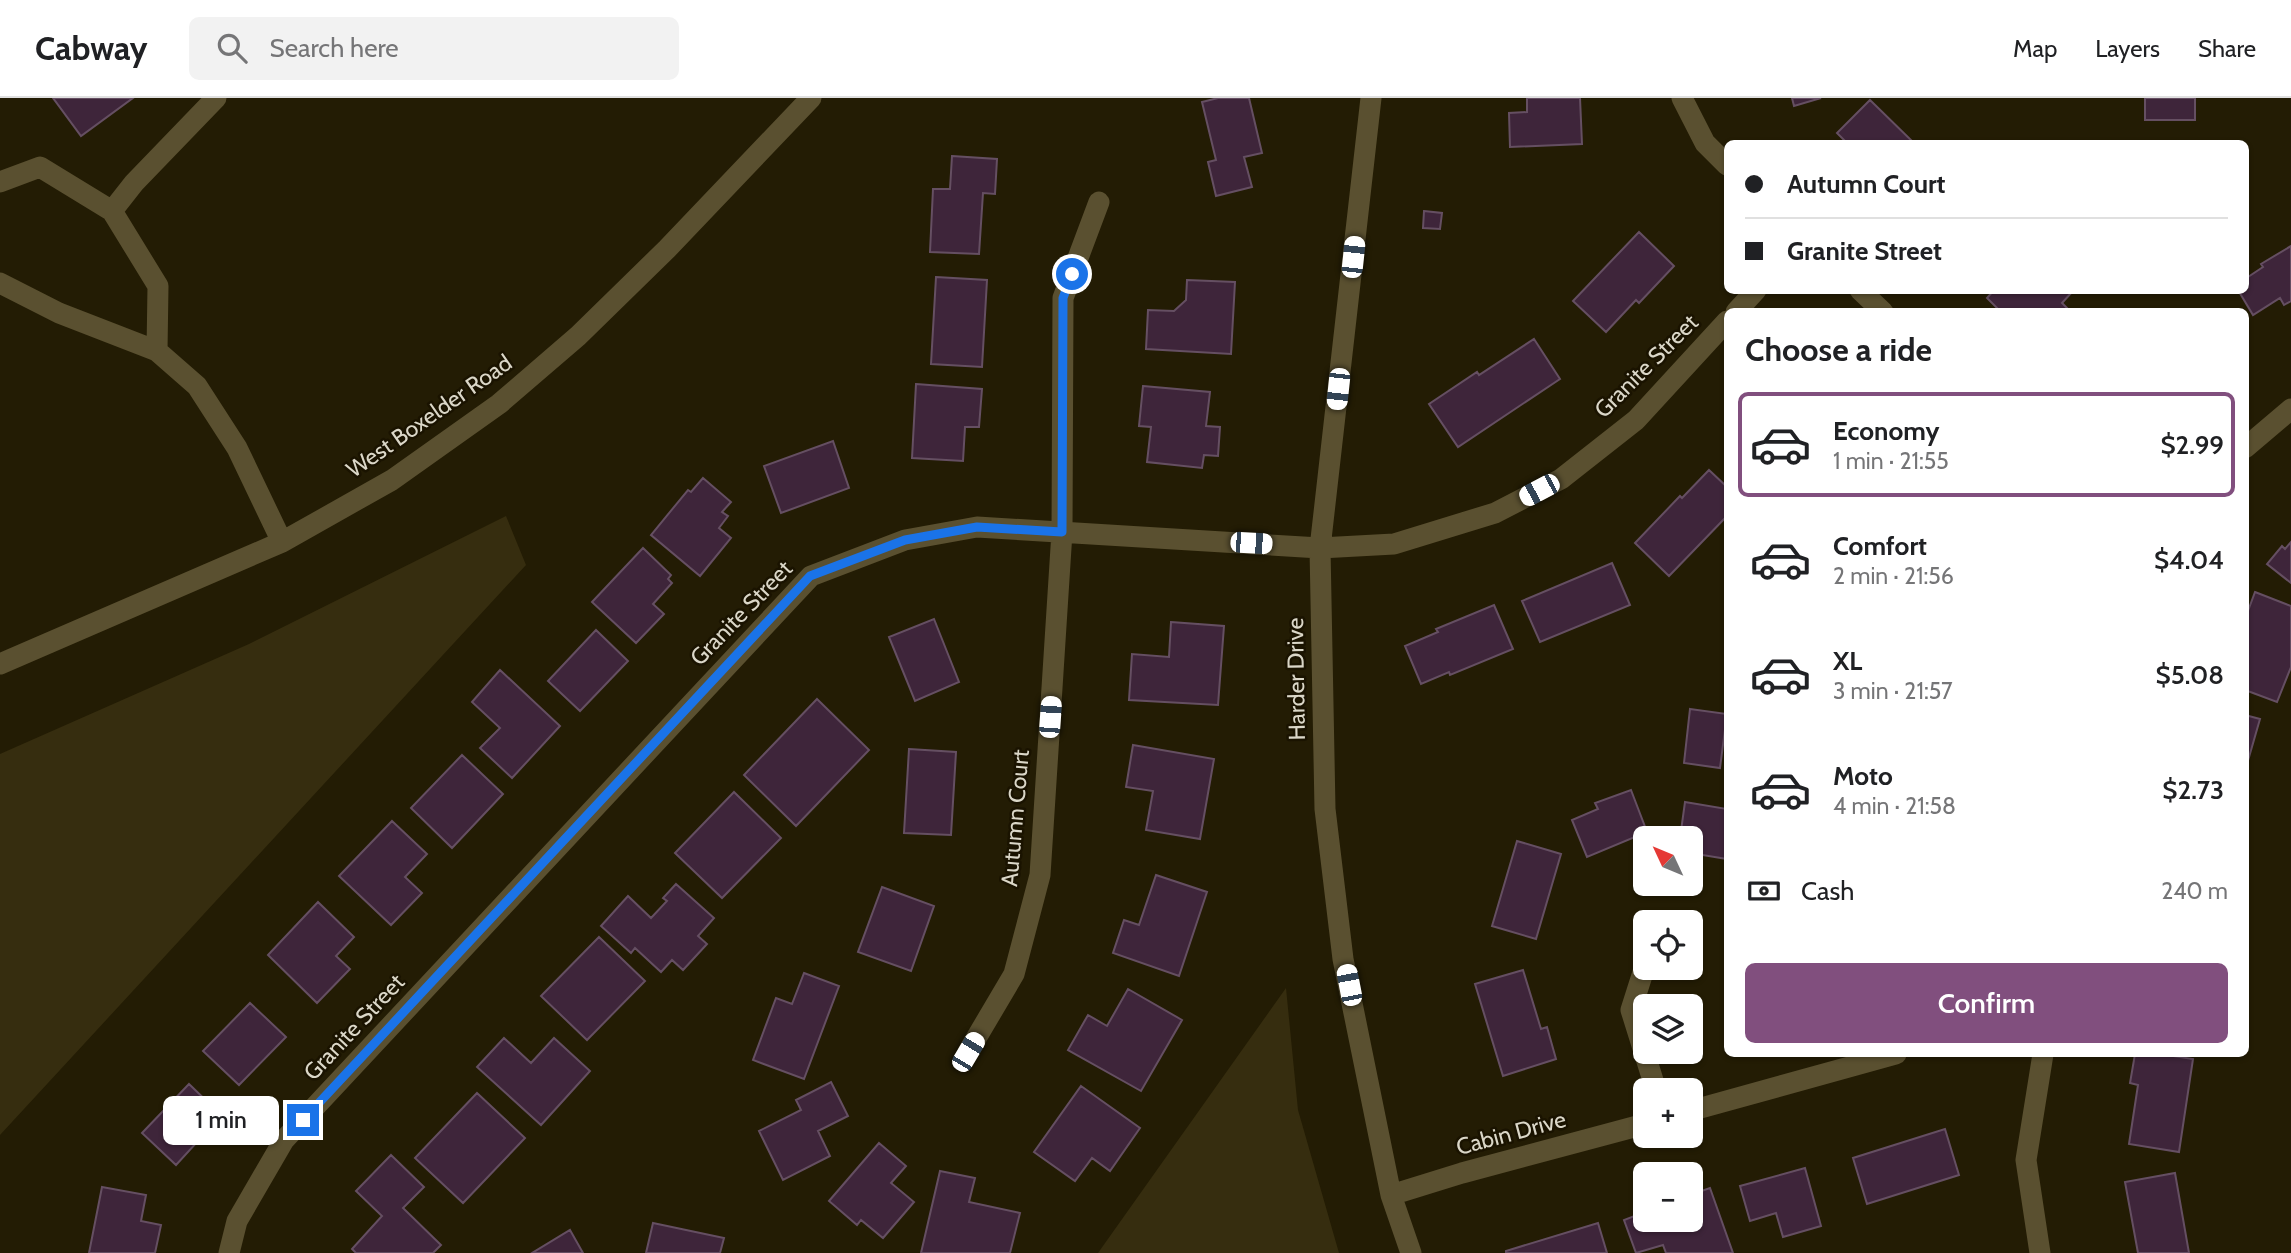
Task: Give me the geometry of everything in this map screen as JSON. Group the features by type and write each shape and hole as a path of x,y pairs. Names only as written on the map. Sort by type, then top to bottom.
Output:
{"street":[{"path":"112,211 134,183 216,98"},
{"name":"West Boxelder Road","path":"0,664 282,542 392,480 499,404 578,336 667,249 811,98"},
{"name":"Harder Drive","path":"1371,98 1320,548 1325,809 1343,959 1391,1195 1411,1253"},
{"path":"1682,98 1705,143 1724,162"},
{"path":"0,183 40,167 112,211 158,286 157,351"},
{"name":"Autumn Court","path":"968,1052 1014,974 1040,875 1062,532 1063,298 1099,202"},
{"path":"0,283 60,313 157,351 197,386 237,448 282,542"},
{"path":"1740,308 1752,294"},
{"path":"1864,294 1879,308"},
{"name":"Granite Street","path":"229,1253 237,1221 284,1140 810,576 905,540 977,527 1320,548 1394,544 1495,513 1560,479 1636,420 1724,324"},
{"path":"2249,445 2291,409"},
{"path":"1641,980 1631,1010 1652,1078"},
{"path":"1703,1107 1885,1057"},
{"path":"2040,1253 2026,1160 2043,1057"},
{"name":"Cabin Drive","path":"1391,1195 1633,1127"}],"shaded area":[{"path":"506,516 526,565 0,1135 0,754 249,644"},
{"path":"1286,988 1298,1110 1339,1253 1098,1253"}],"building":[{"path":"53,98 133,98 81,136"},
{"path":"1218,98 1249,98 1262,153 1244,157 1252,187 1216,196 1208,162 1216,160 1202,102"},
{"path":"1527,98 1580,98 1582,144 1510,147 1509,113 1527,112"},
{"path":"1792,98 1821,98 1794,106"},
{"path":"2145,98 2195,98 2195,120 2145,120"},
{"path":"1870,100 1911,140 1844,140 1837,133"},
{"path":"952,156 997,159 995,194 983,193 979,254 930,252 933,189 950,189"},
{"path":"1424,211 1442,213 1440,229 1423,228"},
{"path":"1639,232 1674,266 1639,303 1636,300 1606,332 1573,301"},
{"path":"2291,246 2291,301 2284,305 2280,298 2253,315 2240,294 2249,294 2249,276 2263,267 2261,264"},
{"path":"936,277 987,280 982,367 931,364"},
{"path":"1187,280 1235,282 1231,354 1146,349 1148,310 1174,311 1186,300"},
{"path":"1990,294 2070,294 2062,303 2067,308 1997,308 1987,298"},
{"path":"1534,339 1560,379 1458,447 1429,404"},
{"path":"916,384 982,389 979,427 965,427 963,461 912,458"},
{"path":"1143,386 1210,392 1206,426 1220,427 1218,456 1204,455 1202,468 1147,462 1151,427 1139,426"},
{"path":"833,441 849,488 781,513 764,466"},
{"path":"1709,470 1724,484 1724,519 1669,576 1635,543 1680,496 1682,498"},
{"path":"703,478 731,502 722,512 728,516 719,528 731,538 700,576 651,535 688,490 691,492"},
{"path":"2291,542 2291,583 2267,564 2282,546 2285,549"},
{"path":"643,548 671,575 668,579 672,583 653,604 664,614 636,643 592,602"},
{"path":"1612,563 1630,605 1540,642 1522,601"},
{"path":"2255,592 2291,606 2291,667 2277,702 2249,692 2249,608"},
{"path":"1494,605 1513,649 1421,684 1405,646 1438,632 1436,629"},
{"path":"934,619 959,682 915,701 889,637"},
{"path":"1171,622 1224,626 1218,705 1129,700 1132,654 1169,657"},
{"path":"596,630 628,661 580,711 548,681"},
{"path":"500,670 560,726 512,778 480,748 500,728 472,702"},
{"path":"817,699 869,750 796,826 744,775"},
{"path":"1690,709 1724,714 1720,768 1684,763"},
{"path":"2249,716 2260,719 2249,757"},
{"path":"1133,745 1214,759 1200,839 1146,830 1153,791 1126,787"},
{"path":"909,749 956,752 951,835 904,833"},
{"path":"462,755 503,794 452,848 411,808"},
{"path":"1631,790 1645,826 1633,826 1633,838 1587,857 1572,820 1598,809 1595,803"},
{"path":"734,792 781,838 722,898 675,853"},
{"path":"1685,802 1724,808 1724,859 1703,855 1703,826 1682,826"},
{"path":"392,821 427,854 405,877 422,893 391,925 339,876"},
{"path":"1517,841 1561,854 1536,939 1492,926"},
{"path":"1156,875 1207,892 1179,976 1113,953 1124,920 1139,925"},
{"path":"676,884 714,918 698,936 707,944 683,970 672,960 661,972 635,948 631,953 601,926 628,896 651,918 667,901 663,898"},
{"path":"882,887 934,906 911,971 858,952"},
{"path":"318,902 354,937 336,956 350,969 317,1003 268,955"},
{"path":"599,937 645,981 587,1040 541,996"},
{"path":"1523,970 1541,1029 1547,1027 1556,1059 1503,1076 1475,984"},
{"path":"804,973 839,986 804,1079 753,1060 776,998 792,1004"},
{"path":"1128,989 1182,1020 1141,1091 1068,1050 1088,1015 1107,1026"},
{"path":"250,1003 286,1037 239,1085 203,1051"},
{"path":"504,1038 531,1063 554,1038 590,1071 541,1125 477,1067"},
{"path":"2134,1057 2193,1059 2179,1152 2129,1144 2138,1085 2130,1083"},
{"path":"831,1082 848,1116 818,1131 830,1156 783,1180 759,1131 801,1110 796,1100"},
{"path":"189,1084 218,1112 195,1137 199,1140 176,1165 142,1133"},
{"path":"1081,1086 1140,1128 1110,1171 1092,1158 1075,1181 1034,1152"},
{"path":"477,1093 525,1138 463,1203 415,1158"},
{"path":"1945,1129 1959,1175 1867,1204 1853,1158"},
{"path":"879,1143 906,1166 891,1183 914,1202 883,1238 861,1220 857,1225 829,1201"},
{"path":"391,1155 424,1187 403,1208 441,1245 433,1253 356,1253 352,1249 382,1216 356,1191"},
{"path":"1805,1168 1821,1226 1783,1237 1776,1213 1750,1221 1740,1186"},
{"path":"940,1171 975,1178 969,1202 1020,1213 1010,1253 921,1253"},
{"path":"2175,1173 2189,1253 2138,1253 2125,1182"},
{"path":"102,1187 146,1195 141,1221 161,1225 155,1253 89,1253"},
{"path":"1710,1188 1733,1253 1666,1253 1663,1245 1636,1253 1624,1220 1633,1217 1633,1232 1703,1232 1703,1190"},
{"path":"653,1223 724,1238 720,1253 646,1253"},
{"path":"1598,1223 1607,1253 1506,1253 1506,1251"},
{"path":"570,1230 583,1253 532,1253"}],"route":[{"path":"303,1120 810,576 905,540 977,527 1062,532 1063,298 1072,274"}]}
